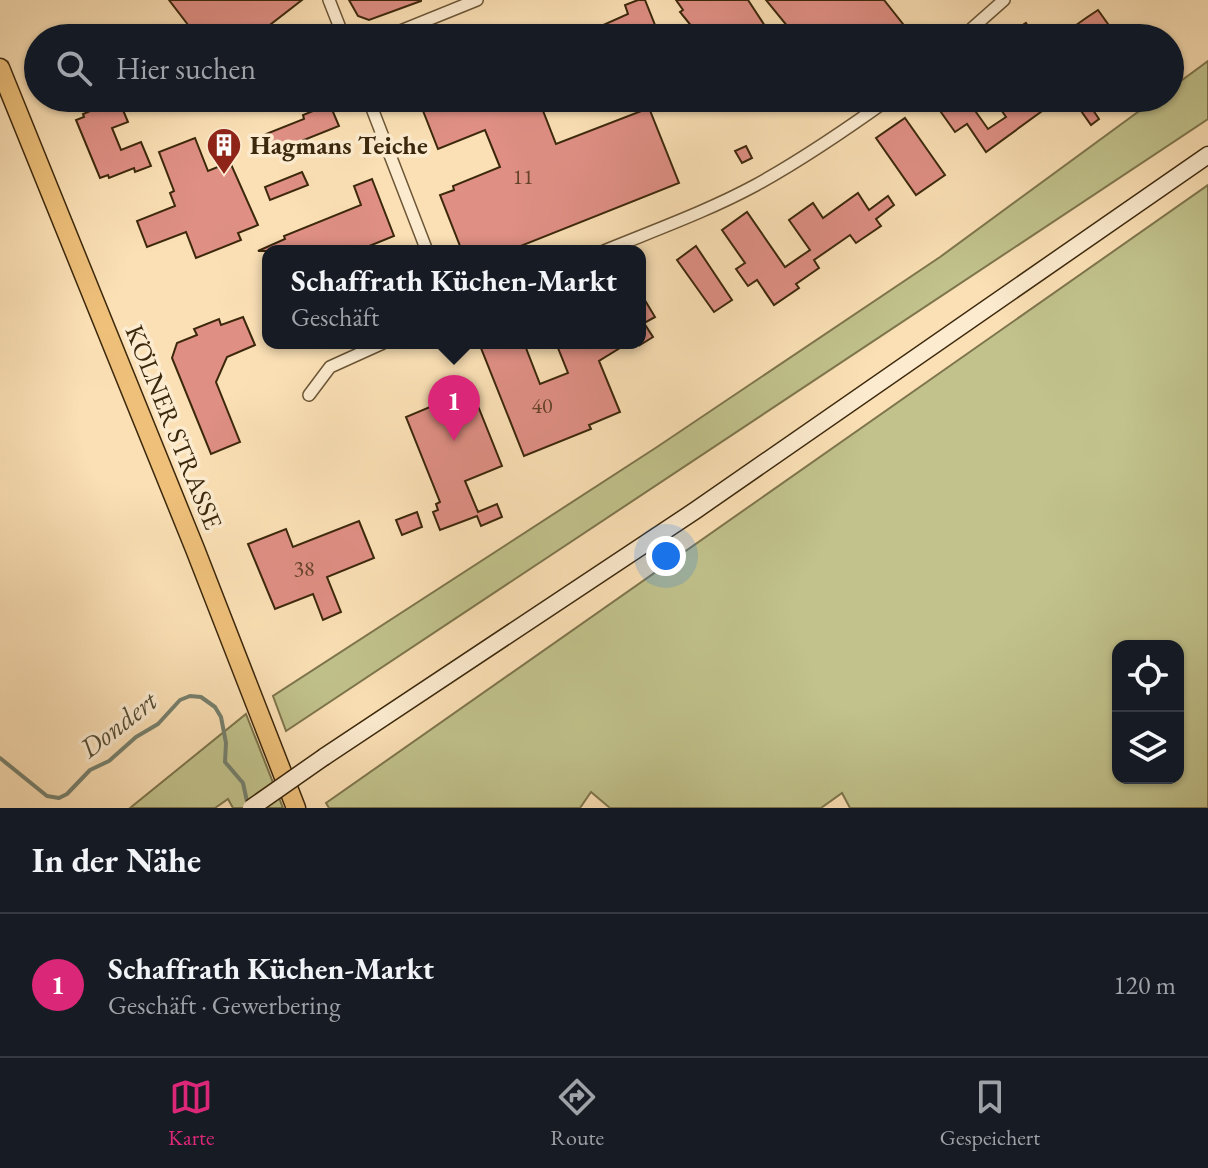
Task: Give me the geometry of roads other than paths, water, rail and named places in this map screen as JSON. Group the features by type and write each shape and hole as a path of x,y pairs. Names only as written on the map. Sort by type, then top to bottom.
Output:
{"main road":[{"name":"KÖLNER STRASSE","path":"0,68 195,549 296,808"},
{"path":"251,808 696,510 1208,155"}],"street":[{"path":"329,0 338,24"},
{"path":"418,24 477,0"},
{"path":"977,24 1004,0"},
{"path":"373,112 425,245"},
{"path":"619,245 691,216 755,185 870,112"},
{"path":"309,395 330,367 370,349"}],"waterway":[{"name":"Dondert","path":"0,758 47,796 59,798 90,770 109,761 136,737 158,724 180,700 190,696 201,697 215,707 221,717 226,743 225,762 243,783 248,806"}],"place":[{"name":"Hagmans Teiche","path":"224,176"},
{"name":"Schaffrath Küchen-Markt","path":"454,441"}]}
